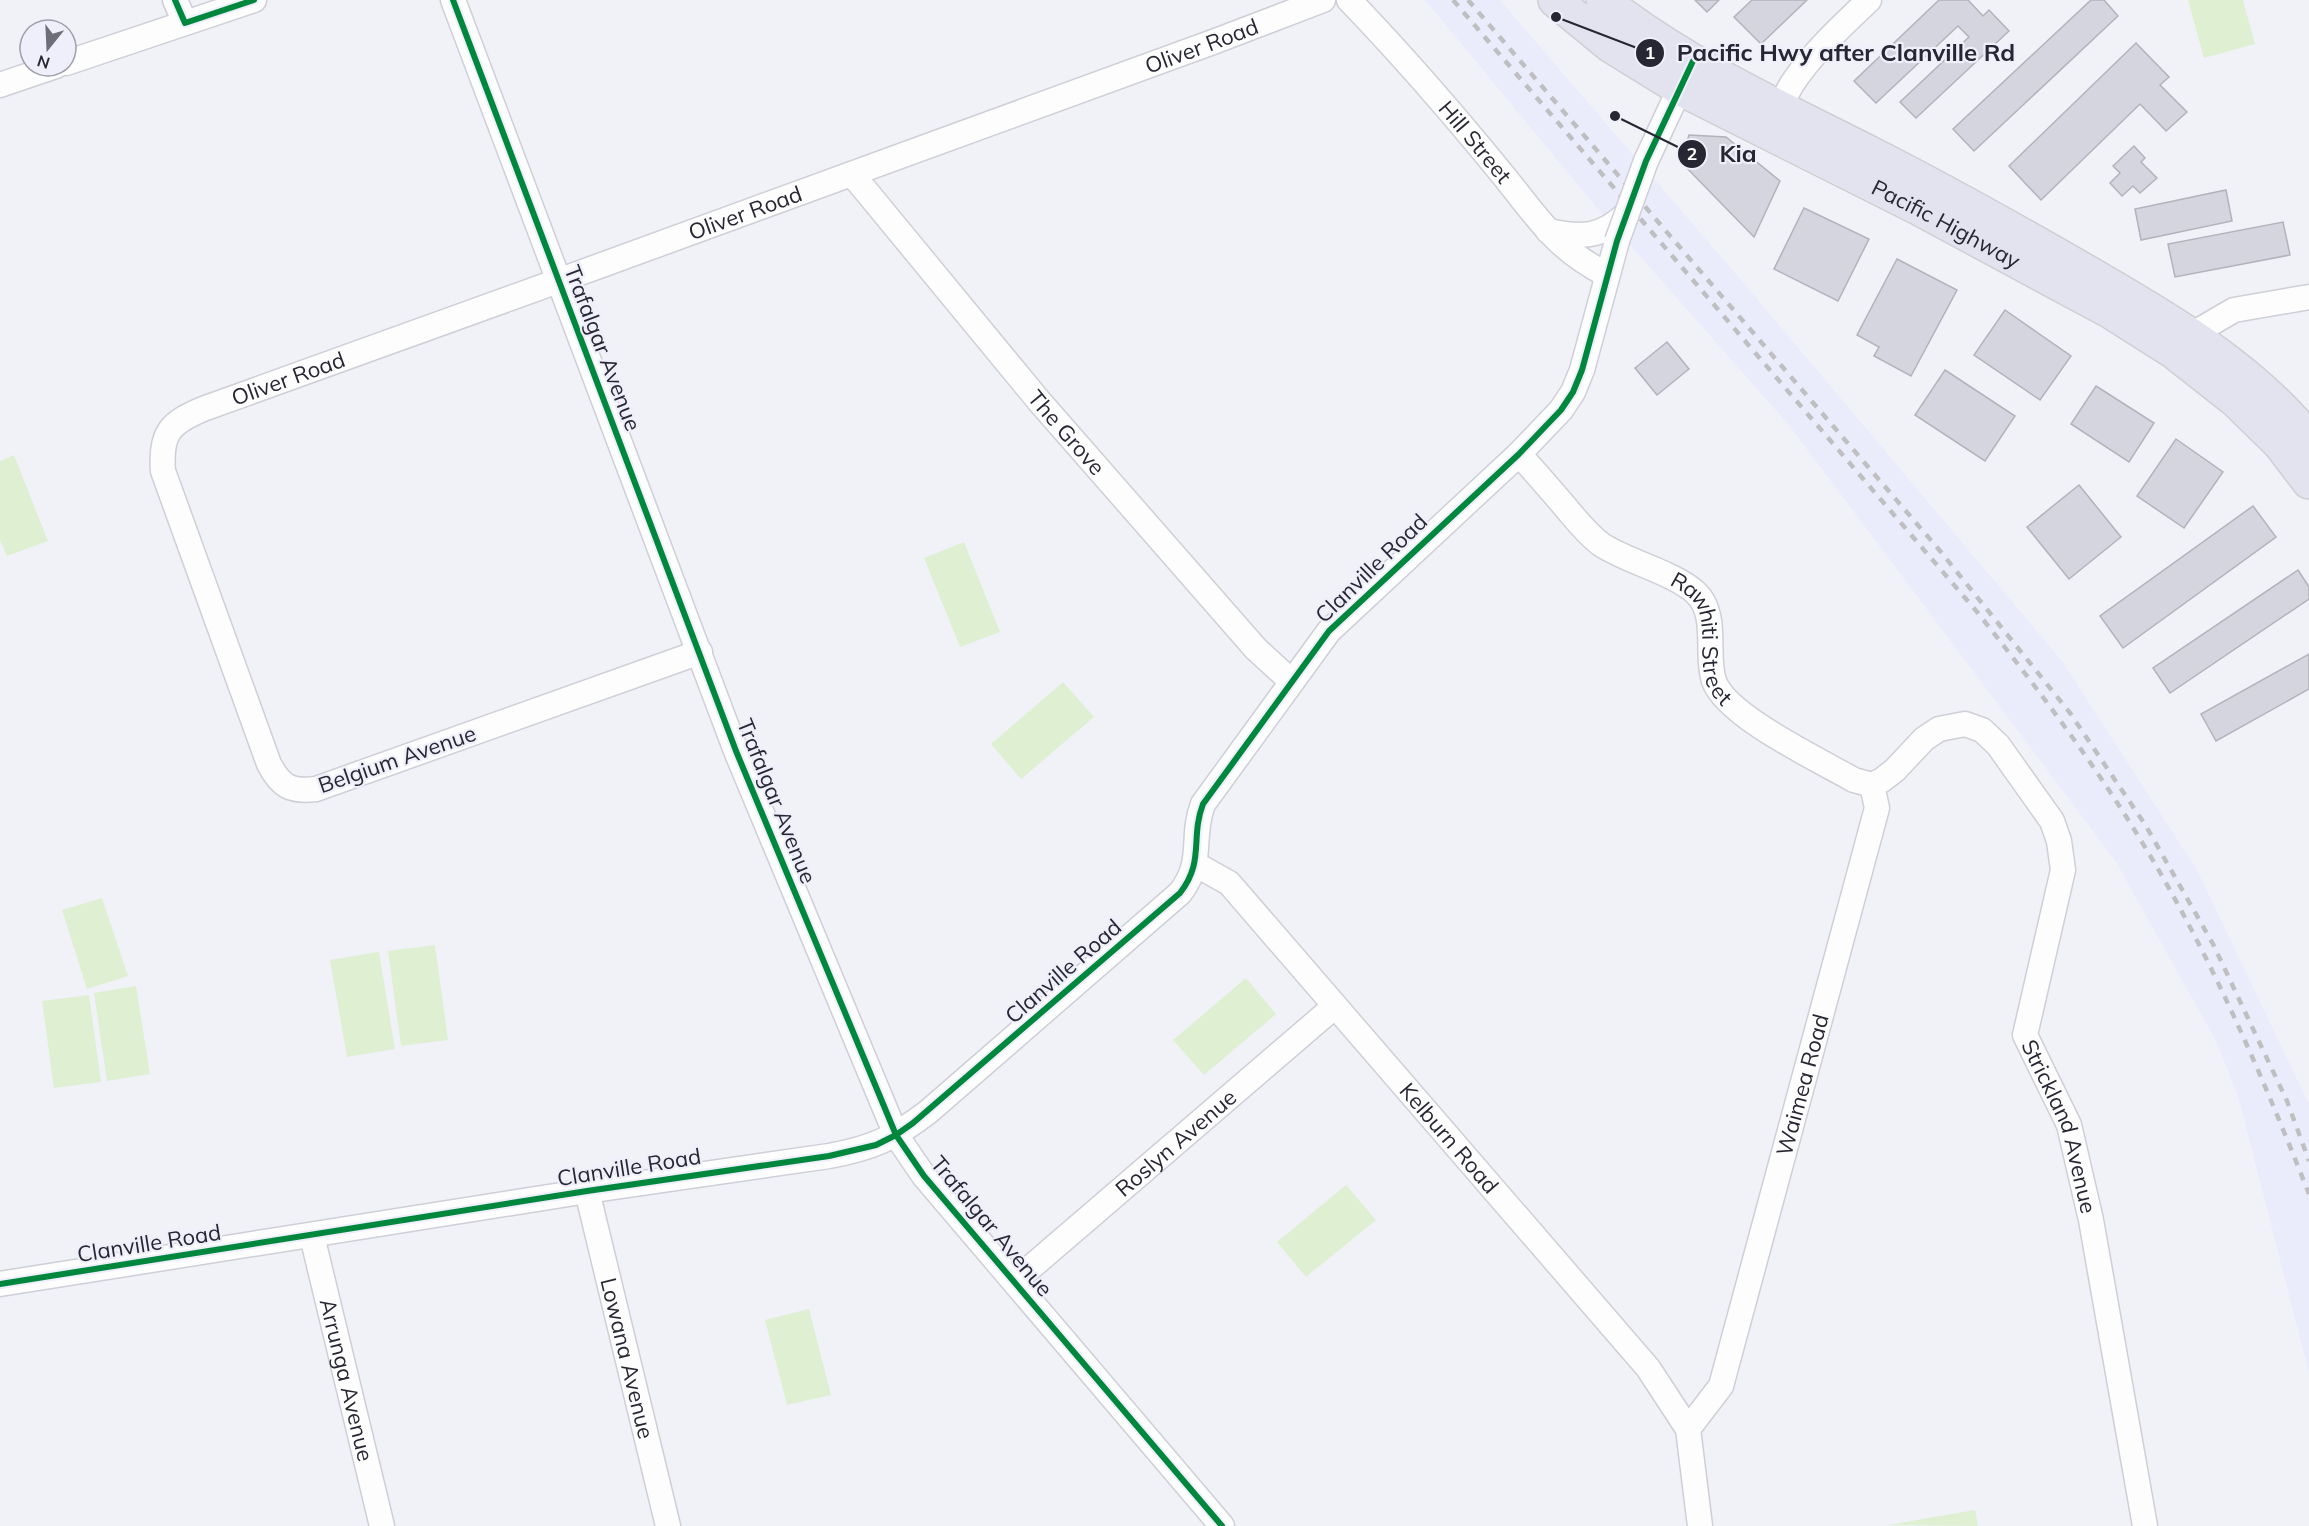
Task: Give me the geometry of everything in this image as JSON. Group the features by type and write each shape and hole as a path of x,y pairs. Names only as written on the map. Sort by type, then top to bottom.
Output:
{"highway":[{"name":"Pacific Highway","path":"1555,0 1611,46 1686,74 1774,120 1918,208 2080,296 2174,352 2250,414 2280,444 2309,482"},
{"name":"Pacific Highway","path":"1603,0 1630,21 1686,74"},
{"name":"Pacific Highway","path":"1774,120 1960,198 2124,294 2191,335 2254,383 2300,427 2309,439"}],"street":[{"path":"175,0 185,23"},
{"path":"78,59 254,0"},
{"name":"Trafalgar Avenue","path":"453,0 736,751 896,1135 924,1176 1222,1526"},
{"name":"Oliver Road","path":"170,429 180,419 203,409 852,174 1323,0"},
{"name":"Hill Street","path":"1349,0 1386,38 1563,247 1607,275"},
{"path":"1774,120 1789,89 1805,65 1830,37 1869,0"},
{"name":"Clanville Road","path":"0,1284 587,1191 857,1151 896,1135 928,1112 1172,901 1186,884 1195,864 1198,816 1203,804 1329,631 1519,454 1561,411 1573,392 1592,337 1607,275 1612,236 1628,213 1646,161 1686,74"},
{"path":"0,85 21,78"},
{"name":"The Grove","path":"852,174 1039,401 1256,649 1291,681"},
{"path":"1548,231 1612,236"},
{"path":"2191,335 2234,310 2309,297"},
{"name":"Belgium Avenue","path":"170,429 162,456 163,471 269,764 276,776 287,787 302,790 316,789 700,652"},
{"name":"Rawhiti Street","path":"1519,454 1596,540 1695,592 1702,600 1708,617 1711,666 1715,682 1727,702 1748,719 1854,780 1872,785"},
{"name":"Strickland Avenue","path":"1872,785 1894,770 1923,739 1939,729 1965,724 1982,730 1998,745 2052,821 2059,841 2063,870 2025,1035 2069,1125 2091,1220 2145,1526"},
{"name":"Waimea Road","path":"1688,1429 1721,1386 1877,808 1872,785"},
{"name":"Kelburn Road","path":"1195,864 1229,883 1648,1368 1688,1429"},
{"name":"Roslyn Avenue","path":"1015,1281 1335,1006"},
{"name":"Lowana Avenue","path":"587,1191 668,1526"},
{"name":"Arrunga Avenue","path":"312,1236 382,1526"},
{"path":"1688,1429 1700,1526"}],"shaded area":[{"path":"1425,0 1500,0 1747,287 2062,661 2197,870 2309,1104 2309,1373 2238,1096 2216,1041 2116,862 1788,424 1593,203"}],"green space":[{"path":"2188,0 2243,0 2255,44 2204,58"},
{"path":"14,455 48,541 7,556 0,540 0,461"},
{"path":"964,542 1000,632 960,647 924,558"},
{"path":"1063,682 1094,717 1021,779 991,744"},
{"path":"102,898 128,976 87,989 62,910"},
{"path":"435,945 448,1040 401,1046 388,951"},
{"path":"379,952 395,1049 347,1057 330,960"},
{"path":"1246,978 1276,1014 1204,1075 1173,1040"},
{"path":"136,986 150,1074 107,1081 94,993"},
{"path":"89,995 101,1082 54,1088 42,1001"},
{"path":"1346,1185 1376,1220 1306,1277 1277,1242"},
{"path":"809,1309 831,1395 787,1405 765,1320"},
{"path":"1975,1510 1978,1526 1888,1525"}],"building":[{"path":"1695,0 1719,0 1707,12"},
{"path":"1752,0 1807,0 1761,44 1734,17"},
{"path":"1939,0 1968,0 1983,16 1989,10 2009,31 1916,118 1900,102 1969,37 1958,26 1876,103 1854,81"},
{"path":"2091,0 2104,0 2118,16 1974,151 1953,129"},
{"path":"2136,43 2169,77 2160,85 2187,112 2166,131 2140,104 2041,200 2009,166"},
{"path":"1689,135 1726,137 1780,181 1754,237 1681,162"},
{"path":"2134,146 2145,158 2141,162 2157,178 2140,193 2133,186 2122,196 2110,183 2120,173 2113,166"},
{"path":"2226,190 2232,221 2141,240 2135,209"},
{"path":"1804,208 1869,239 1838,301 1774,269"},
{"path":"2283,222 2290,255 2175,277 2168,244"},
{"path":"1897,259 1957,290 1911,376 1874,356 1879,347 1857,335"},
{"path":"2005,310 2071,356 2040,400 1974,355"},
{"path":"1667,342 1689,369 1657,395 1635,368"},
{"path":"1945,370 2015,416 1985,461 1915,415"},
{"path":"2096,386 2154,423 2129,462 2071,424"},
{"path":"2176,439 2223,472 2184,528 2137,496"},
{"path":"2079,485 2121,537 2069,579 2027,527"},
{"path":"2253,506 2276,537 2123,648 2100,616"},
{"path":"2298,570 2309,587 2309,599 2170,693 2153,668"},
{"path":"2309,654 2309,689 2216,741 2201,714"}],"railway":[{"path":"1453,0 1978,613 2080,749 2119,805 2187,920 2252,1055 2309,1194"},
{"path":"1468,0 1941,552 2070,713 2146,826 2213,944 2287,1101 2309,1161"}],"cycle path":[{"path":"175,0 185,23 254,0"},
{"path":"453,0 736,751 896,1135 924,1176 1222,1526"},
{"path":"0,1284 587,1191 829,1156 876,1145 913,1123 1180,893 1188,881 1195,860 1197,828 1203,804 1329,631 1519,454 1561,410 1573,392 1582,370 1617,241 1646,161 1693,61"}],"place":[{"name":"Pacific Hwy after Clanville Rd","path":"1556,17"},
{"name":"Kia","path":"1615,116"}]}
